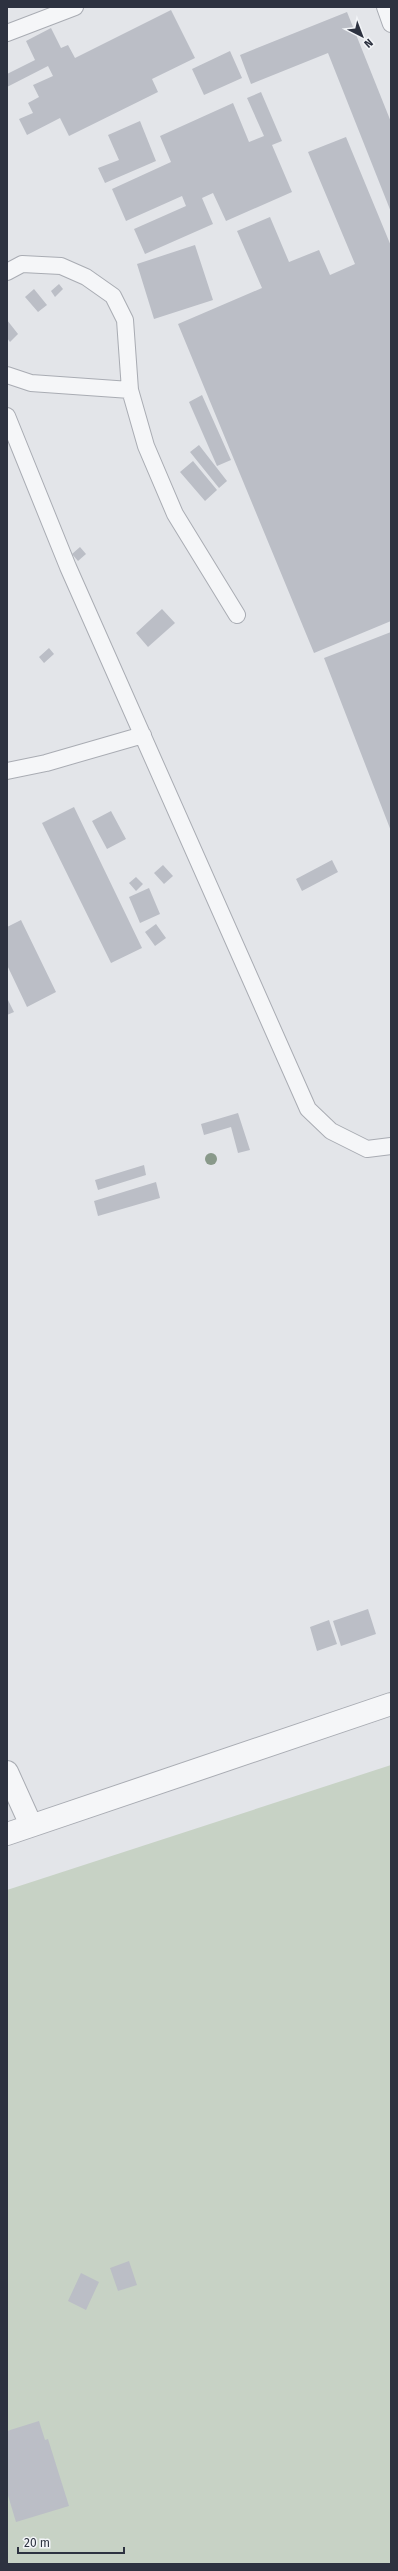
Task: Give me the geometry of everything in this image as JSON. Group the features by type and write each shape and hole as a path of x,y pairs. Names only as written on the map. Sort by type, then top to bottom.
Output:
{"street":[{"path":"7,1834 391,1704"},
{"path":"7,1772 31,1826"}],"lane":[{"path":"7,33 75,7"},
{"path":"385,7 391,24"},
{"path":"7,272 22,264 60,266 86,276 114,296 126,320 130,390 146,446 175,514 237,615"},
{"path":"7,375 31,384 130,390"},
{"path":"7,416 68,567 143,735 194,856 308,1109 332,1131 367,1148 391,1146"},
{"path":"7,771 46,763 143,735"}],"shaded area":[{"path":"391,1765 391,2564 7,2564 7,1890"}],"building":[{"path":"171,10 195,58 152,79 158,92 69,136 60,118 27,135 19,119 33,113 28,103 39,97 33,85 53,76 48,66 7,87 7,74 35,60 26,41 51,28 61,48 68,45 75,58"},
{"path":"347,12 391,122 391,212 328,53 251,84 240,55"},
{"path":"230,51 242,78 204,95 192,69"},
{"path":"261,92 282,141 272,145 292,192 226,221 213,193 202,198 213,224 145,254 134,229 186,206 182,196 126,221 112,189 171,162 160,136 233,103 249,142 264,136 247,98"},
{"path":"140,121 156,161 105,183 98,168 119,160 108,135"},
{"path":"346,137 391,246 391,621 314,653 178,324 262,288 237,231 270,217 289,262 319,250 330,275 355,264 308,152"},
{"path":"195,245 213,300 154,319 137,264"},
{"path":"59,284 63,289 55,297 51,291"},
{"path":"34,289 47,305 38,312 25,297"},
{"path":"7,320 18,334 10,342 7,338"},
{"path":"202,395 231,460 217,466 189,402"},
{"path":"199,445 227,481 219,488 190,452"},
{"path":"193,461 217,490 205,501 180,472"},
{"path":"80,547 86,554 78,561 72,554"},
{"path":"162,609 175,623 148,647 136,633"},
{"path":"391,632 391,831 324,658"},
{"path":"49,648 54,654 44,663 39,657"},
{"path":"74,807 142,948 111,963 42,823"},
{"path":"111,811 126,839 107,849 92,821"},
{"path":"332,860 338,872 302,891 296,879"},
{"path":"163,865 173,876 164,884 154,873"},
{"path":"136,877 143,884 136,891 129,883"},
{"path":"149,888 160,914 140,923 129,897"},
{"path":"21,920 56,992 27,1007 7,965 7,927"},
{"path":"156,924 166,938 155,946 145,932"},
{"path":"7,998 14,1012 7,1015"},
{"path":"238,1113 250,1150 238,1153 231,1127 204,1135 201,1124"},
{"path":"144,1165 146,1175 98,1190 95,1180"},
{"path":"156,1182 160,1198 98,1216 94,1201"},
{"path":"368,1609 376,1634 341,1646 333,1621"},
{"path":"329,1620 337,1644 317,1651 310,1627"},
{"path":"129,2261 137,2285 118,2291 110,2268"},
{"path":"81,2273 99,2282 86,2310 68,2301"},
{"path":"39,2421 45,2440 48,2439 69,2506 16,2522 7,2492 7,2431"}]}
